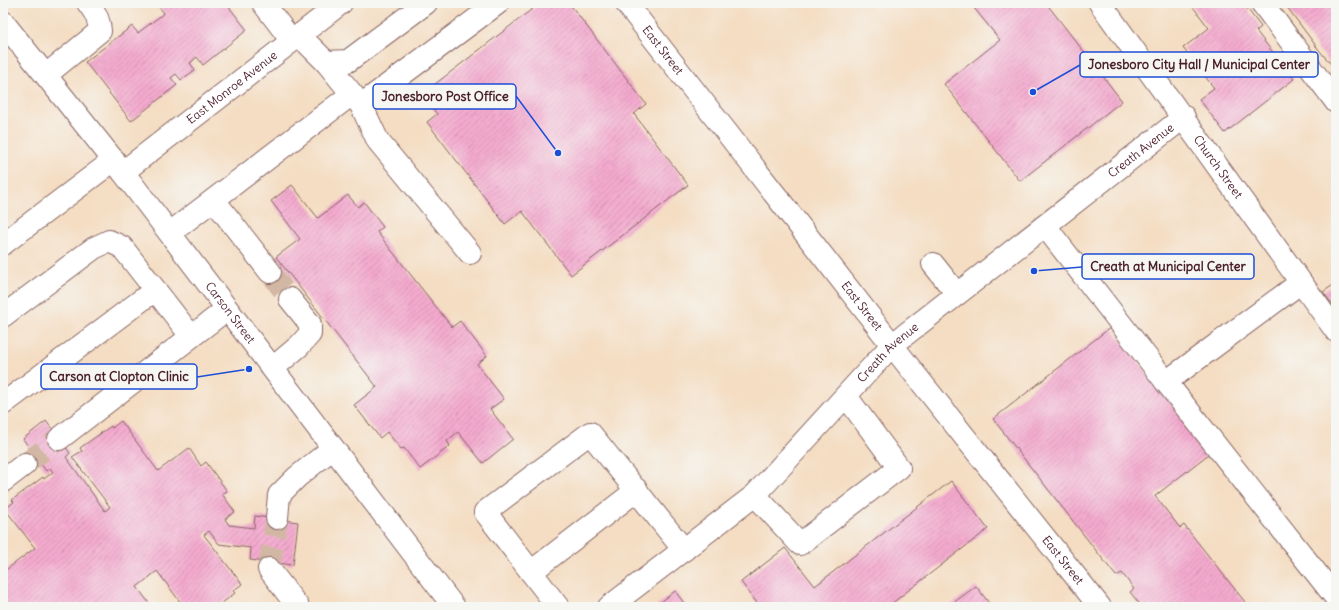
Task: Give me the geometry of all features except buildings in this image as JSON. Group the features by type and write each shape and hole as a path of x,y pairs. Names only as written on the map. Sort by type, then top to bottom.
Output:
{"street":[{"path":"46,75 100,31 100,22 96,12 88,3"},
{"path":"262,3 295,38 326,62 357,99 378,141 470,253"},
{"path":"326,62 348,61 426,3"},
{"path":"170,234 214,200 357,99 498,3"},
{"name":"East Street","path":"626,3 892,345 1100,607"},
{"name":"Church Street","path":"1100,3 1184,117 1300,283 1336,331"},
{"path":"1262,3 1336,102"},
{"name":"East Monroe Avenue","path":"3,244 118,166 295,38 329,6"},
{"name":"Carson Street","path":"3,22 118,166 454,607"},
{"name":"Creath Avenue","path":"609,607 756,495 892,345 1184,117"},
{"path":"214,200 270,272"},
{"path":"1044,226 1336,598"},
{"path":"3,316 94,248 109,241 122,247 191,336"},
{"path":"933,264 957,294"},
{"path":"1166,382 1300,283"},
{"path":"3,404 155,290"},
{"path":"273,368 299,346 310,334 310,324 290,299"},
{"path":"59,439 227,308"},
{"path":"756,495 800,544 899,468 846,396"},
{"path":"558,607 485,512 590,433 684,550"},
{"path":"277,518 279,495 297,477 333,448"},
{"path":"3,481 25,464"},
{"path":"531,572 637,490"},
{"path":"269,569 298,607"}],"path":[{"path":"1336,388 1333,391 1336,395"}],"tunnel":[{"path":"270,272 290,299"},
{"path":"25,464 59,439"},
{"path":"269,569 277,518"}],"place":[{"name":"Jonesboro City Hall / Municipal Center","path":"1033,92"},
{"name":"Jonesboro Post Office","path":"558,153"},
{"name":"Creath at Municipal Center","path":"1034,271"},
{"name":"Carson at Clopton Clinic","path":"249,369"}]}
